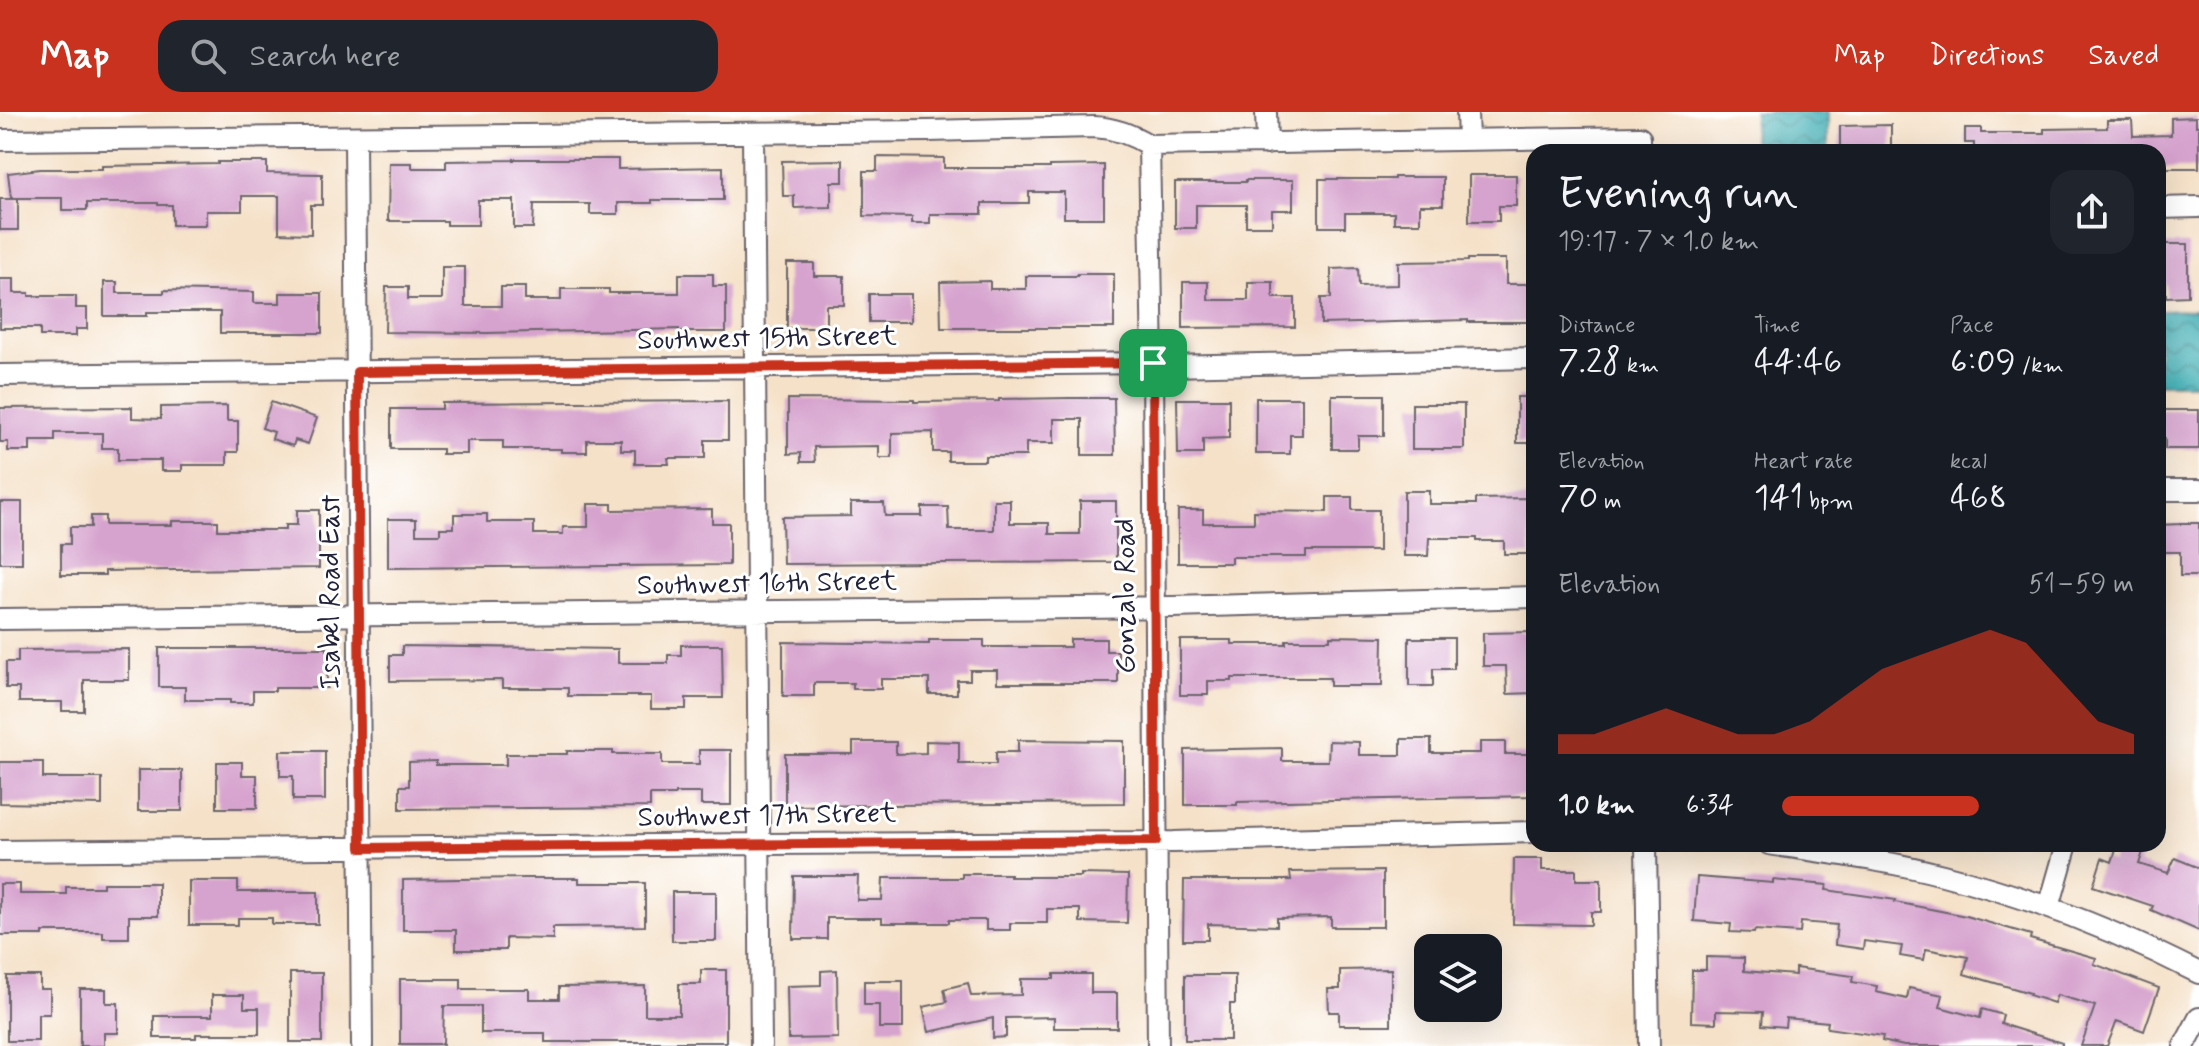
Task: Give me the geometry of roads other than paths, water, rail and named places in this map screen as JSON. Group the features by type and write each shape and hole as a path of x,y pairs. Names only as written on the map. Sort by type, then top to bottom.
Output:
{"street":[{"path":"1266,112 1267,144"},
{"path":"1467,112 1468,140"},
{"path":"0,140 1094,127 1112,128 1149,145 1468,140 1640,144"},
{"path":"753,133 761,1046"},
{"name":"Isabel Road East","path":"355,137 362,1046"},
{"name":"Gonzalo Road","path":"1149,145 1158,1046"},
{"path":"2166,208 2199,207"},
{"name":"Southwest 15th Street","path":"0,375 1153,363 1169,366 1526,358"},
{"path":"2166,490 2199,490"},
{"name":"Southwest 16th Street","path":"0,619 1153,607 1526,597"},
{"name":"Southwest 17th Street","path":"0,851 1174,842 1526,832"},
{"path":"1646,852 1649,1046"},
{"path":"1869,852 2049,907 2124,937 2199,973"},
{"path":"2049,907 2065,852"},
{"path":"2184,1046 2199,1018"}],"water":[{"path":"1754,112 1828,112 1828,144 1753,144"},
{"path":"2199,310 2199,384 2166,384 2166,311"}]}
